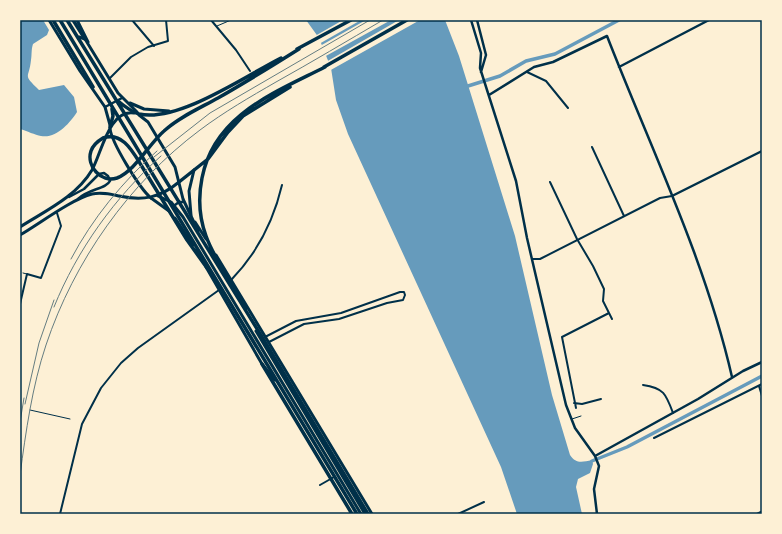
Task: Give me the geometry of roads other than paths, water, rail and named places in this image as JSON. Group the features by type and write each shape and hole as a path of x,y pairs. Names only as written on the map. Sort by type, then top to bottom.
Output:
{"highway":[{"path":"53,20 93,87"},
{"path":"60,20 110,104 113,114 110,127"},
{"path":"60,20 357,514"},
{"path":"68,20 117,100 122,105 138,114 171,112 200,102 351,20"},
{"path":"68,20 264,337"},
{"path":"74,20 85,39"},
{"path":"179,182 208,159 230,129 246,114 407,20"},
{"path":"218,281 187,240 138,161 136,156 127,145 116,137 106,137 96,142 91,151 90,162 96,173 108,178 118,177 129,169 134,164 138,159 155,139 172,124 299,49"},
{"path":"325,67 257,102 234,119 216,140 202,174 199,203 206,235 366,514"},
{"path":"262,364 352,514"}],"main road":[{"path":"49,20 80,71 93,87 105,107 115,143 141,187 151,198 175,217 210,273 262,364 357,514"},
{"path":"77,20 90,47"},
{"path":"78,37 85,39 122,98 148,122 172,163 184,202 207,247 366,514"},
{"path":"125,101 144,109"},
{"path":"122,105 132,108 171,112"},
{"path":"20,227 68,197 79,187 90,172 100,154 114,120 128,112 138,114"},
{"path":"194,170 189,191 191,216 232,279 264,337 372,514"},
{"path":"20,235 76,201 90,195 103,193 140,199 151,198 158,196 179,182"},
{"path":"158,196 174,205 210,261 361,514"},
{"path":"210,261 210,273"},
{"path":"219,277 219,290"},
{"path":"262,364 274,369"},
{"path":"309,427 310,438"}],"street":[{"path":"132,20 154,46"},
{"path":"110,78 131,57 168,41 166,20"},
{"path":"211,20 250,71"},
{"path":"471,20 481,53 481,73 516,181 532,259 571,420 577,433 596,457 598,464 599,471 594,489 597,514"},
{"path":"477,20 486,54 481,73"},
{"path":"619,67 709,20"},
{"path":"489,95 538,66 554,62 607,36 693,245 717,317 732,378"},
{"path":"527,72 546,81 568,108"},
{"path":"105,107 122,98"},
{"path":"592,147 624,216"},
{"path":"532,259 540,259 660,198 672,196 762,151"},
{"path":"68,197 84,189 100,174 104,173 108,176 110,181 107,185 89,191 76,201"},
{"path":"550,182 577,239 604,290 603,301 612,319"},
{"path":"232,279 245,264 265,232 278,204 282,185"},
{"path":"174,205 179,202 184,202"},
{"path":"20,304 27,274 41,278 61,226 57,213"},
{"path":"60,514 81,428 87,411 101,388 121,363 138,348 219,290"},
{"path":"264,337 296,321 341,313 400,292 404,292 405,295 403,300 387,303 339,319 304,324 268,342"},
{"path":"576,408 562,337 609,313"},
{"path":"596,457 762,362"},
{"path":"654,438 762,384"},
{"path":"643,385 660,389 668,398 673,413"},
{"path":"759,386 762,396"},
{"path":"574,403 582,404 601,399"},
{"path":"320,485 334,477"},
{"path":"458,514 484,502"},
{"path":"757,514 761,512"}],"lane":[{"path":"217,26 231,20"},
{"path":"23,273 27,274"},
{"path":"30,410 70,419"},
{"path":"571,420 581,416"}],"water":[{"path":"20,20 43,20 49,30 47,35 33,44 28,76 30,81 39,90 64,85 74,97 77,112 71,121 57,133 52,135 41,136 20,129"},
{"path":"306,20 445,20 459,56 515,236 552,395 570,455 577,461 582,462 592,460 593,464 590,473 578,479 576,487 582,514 517,514 501,467 348,134 336,100 331,68 319,38"}],"waterway":[{"path":"468,86 500,76 526,61 555,54 619,20"},
{"path":"592,461 627,447 762,376"}],"railway":[{"path":"154,157 210,113 370,20"},
{"path":"20,475 33,393 46,345 58,314 72,283 88,254 127,199 174,151 209,123 247,99 383,20"},
{"path":"71,259 79,244 109,201 132,175 157,151"},
{"path":"54,307 74,265 99,226 128,189 161,156"},
{"path":"25,404 39,343 54,300"},
{"path":"20,422 24,398"}]}
